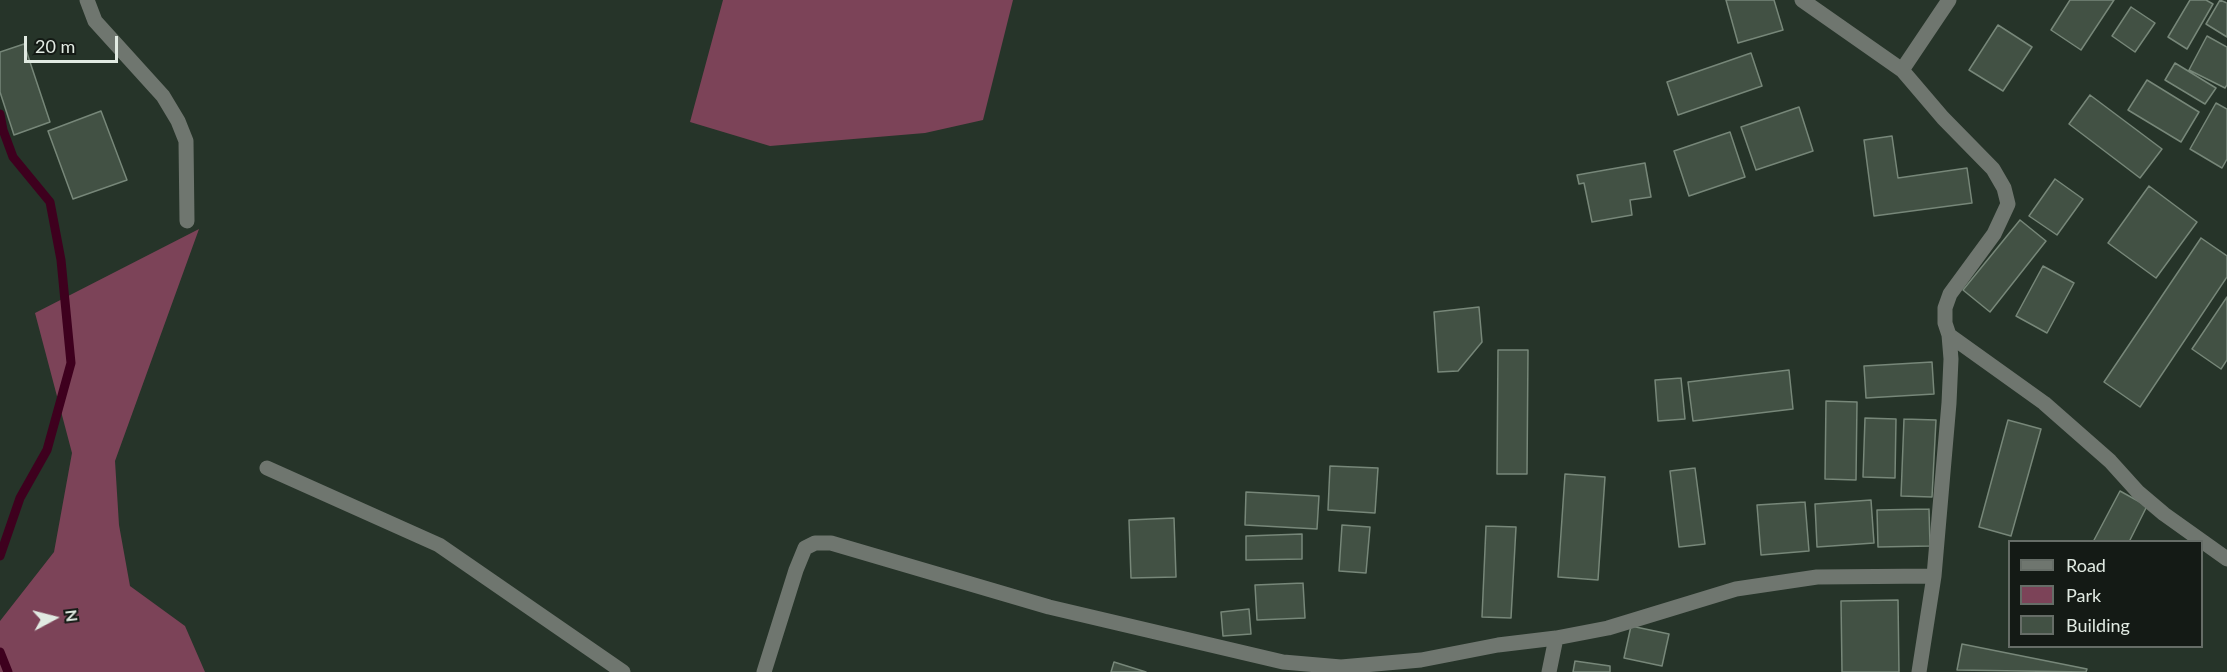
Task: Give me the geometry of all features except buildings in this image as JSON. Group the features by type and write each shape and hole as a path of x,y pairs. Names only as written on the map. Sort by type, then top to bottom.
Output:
{"street":[{"path":"87,0 94,21 163,96 178,121 186,141 187,221"},
{"path":"1802,0 1902,70 1943,118 1993,169 2004,188 2008,204 1994,234 1950,294 1945,308 1952,359 1949,403 1934,576 1919,672"},
{"path":"1902,70 1949,0"},
{"path":"1949,335 2044,403 2110,461 2138,492 2200,540"},
{"path":"267,468 439,545 623,672"},
{"path":"2203,542 2227,559"},
{"path":"764,672 796,570 805,548 815,543 831,543 1049,607 1272,659 1340,669 1421,660 1498,645 1556,638 1643,619 1736,589 1817,577 1934,576"},
{"path":"1550,672 1556,638"}],"green space":[{"path":"723,0 1013,0 983,120 925,133 770,146 690,122"},
{"path":"199,229 115,461 119,525 130,586 185,626 205,672 0,672 0,621 54,552 72,453 35,313"}],"waterway":[{"path":"0,114 13,157 50,202 61,260 71,363 47,450 20,498 0,556"},
{"path":"0,652 8,672"}]}
